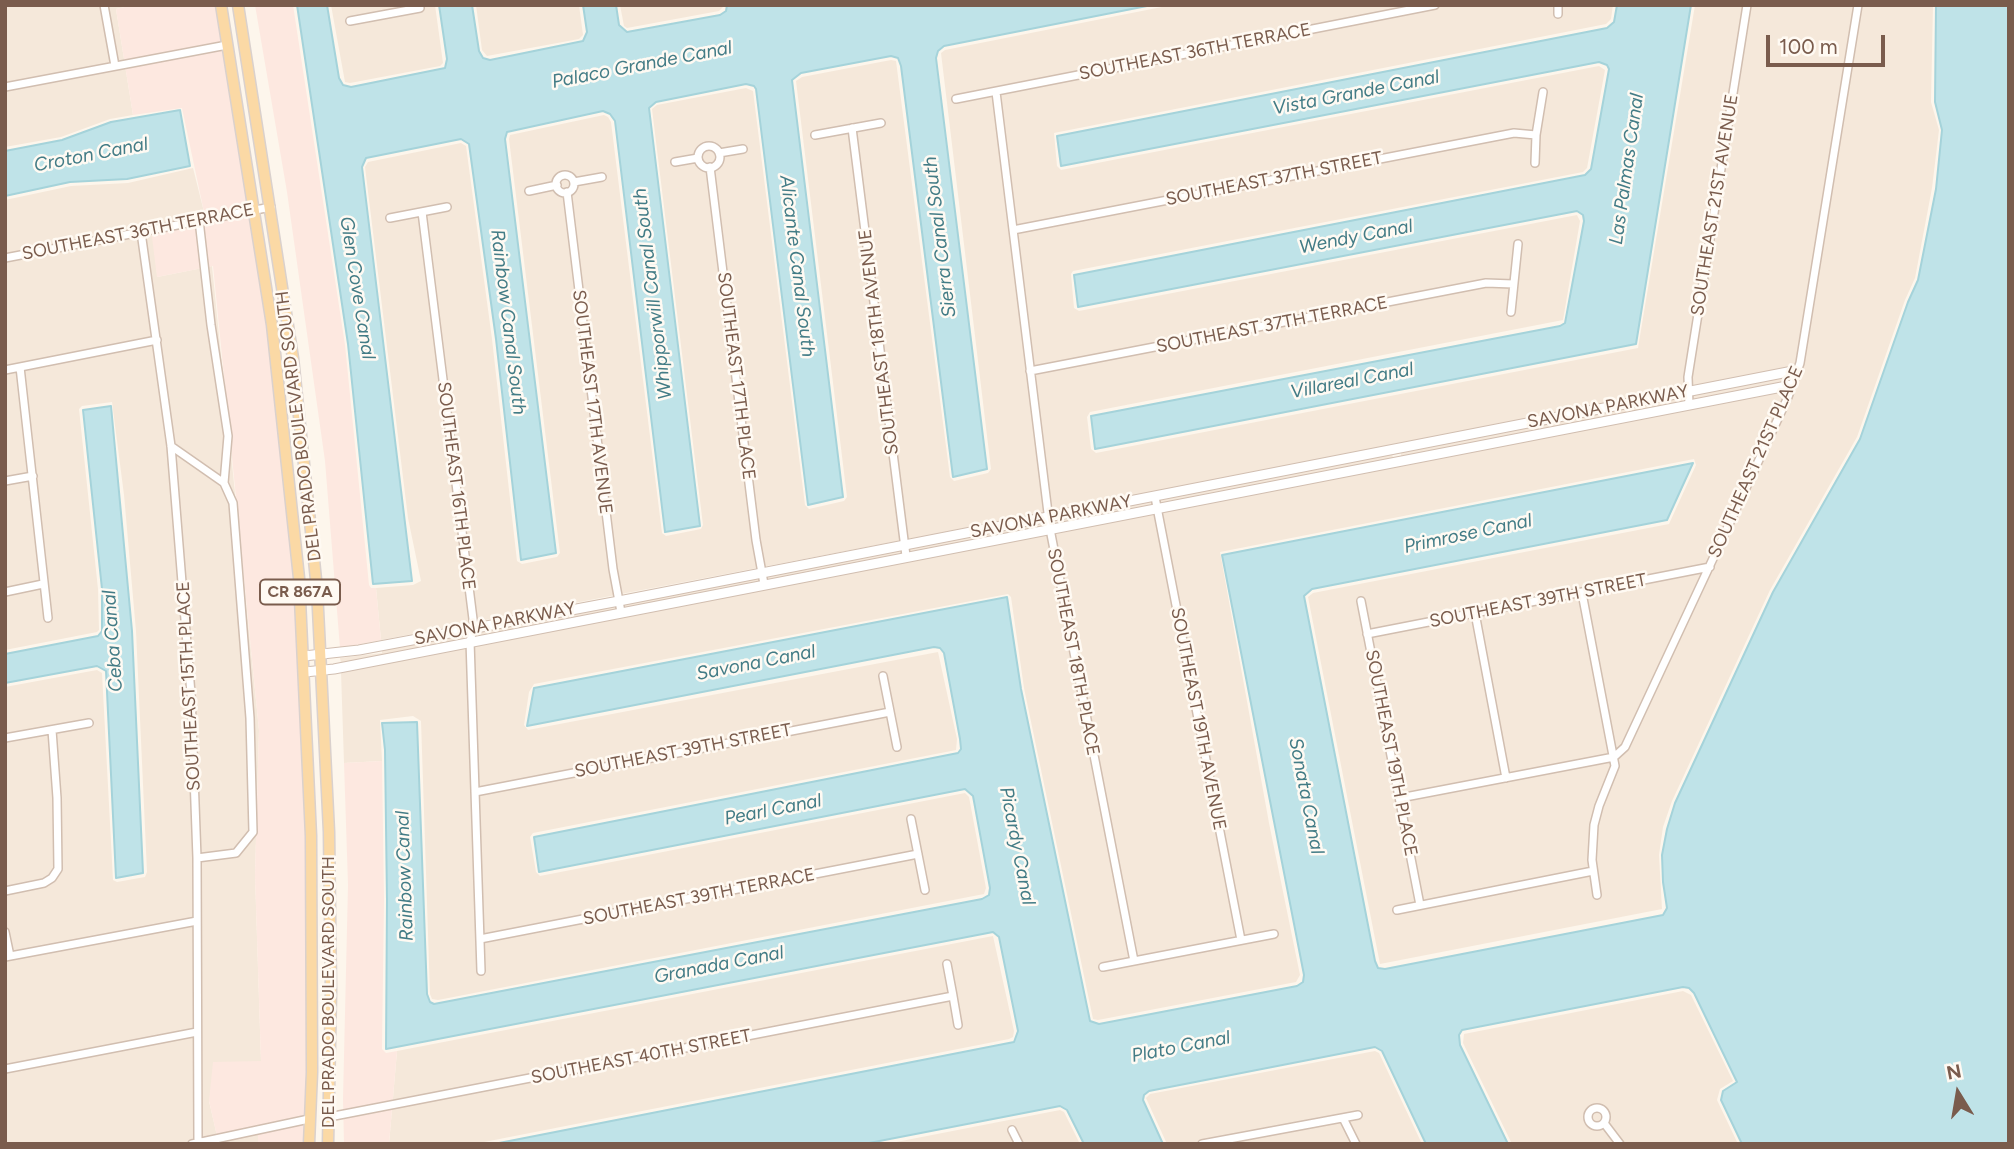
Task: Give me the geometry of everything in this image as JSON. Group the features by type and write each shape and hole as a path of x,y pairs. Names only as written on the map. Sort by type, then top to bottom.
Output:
{"main road":[{"name":"DEL PRADO BOULEVARD SOUTH","path":"220,5 254,209 282,408 299,578 305,672 312,906 309,1144"},
{"name":"DEL PRADO BOULEVARD SOUTH","path":"238,5 296,380 322,655 329,832 328,1144"},
{"path":"227,46 250,77"},
{"path":"311,1095 329,1117"},
{"path":"309,1119 328,1144"}],"street":[{"path":"104,5 114,66"},
{"path":"384,5 385,15"},
{"name":"SOUTHEAST 36TH TERRACE","path":"956,99 1435,5"},
{"path":"1558,5 1558,14"},
{"name":"SOUTHEAST 21ST AVENUE","path":"1689,405 1686,391 1747,5"},
{"name":"SOUTHEAST 21ST PLACE","path":"1597,895 1593,871 1594,825 1613,772 1614,757 1625,747 1710,567 1798,370 1805,342 1858,5"},
{"path":"350,21 420,8"},
{"path":"5,87 227,46"},
{"name":"SOUTHEAST 18TH PLACE","path":"996,92 1050,529 1134,961"},
{"path":"1535,163 1536,135 1543,92"},
{"path":"815,135 880,122"},
{"name":"SOUTHEAST 18TH AVENUE","path":"852,128 906,556"},
{"name":"SOUTHEAST 37TH STREET","path":"1013,230 1514,133 1536,135"},
{"path":"708,146 719,153 718,163 710,167 703,166 698,158 699,151 708,146"},
{"path":"719,153 743,149"},
{"path":"675,162 698,158"},
{"name":"SOUTHEAST 17TH PLACE","path":"710,167 764,584"},
{"path":"564,175 572,178 574,183 572,190 567,192 559,190 557,185 559,178 564,175"},
{"path":"574,183 602,177"},
{"path":"529,191 557,185"},
{"name":"SOUTHEAST 17TH AVENUE","path":"567,192 609,542 621,612"},
{"name":"SOUTHEAST 36TH TERRACE","path":"5,258 271,207"},
{"path":"390,218 447,207"},
{"name":"SOUTHEAST 16TH PLACE","path":"422,212 474,627 470,641 481,971"},
{"path":"197,858 236,853 253,832 250,718 235,514 224,483 228,436 199,220"},
{"name":"SOUTHEAST 15TH PLACE","path":"141,232 170,446 191,694 197,858 195,1143"},
{"path":"1511,312 1518,244"},
{"name":"SOUTHEAST 37TH TERRACE","path":"1030,371 1486,284 1513,284"},
{"path":"5,370 157,340"},
{"path":"19,367 48,618"},
{"name":"SAVONA PARKWAY","path":"304,656 359,650 619,601 1798,370"},
{"name":"SAVONA PARKWAY","path":"305,672 1793,385"},
{"path":"170,446 224,483"},
{"path":"1396,449 1397,462"},
{"path":"5,481 33,476"},
{"name":"SOUTHEAST 19TH AVENUE","path":"1155,497 1241,940"},
{"name":"SOUTHEAST 39TH STREET","path":"1367,634 1710,567"},
{"path":"5,592 43,584"},
{"path":"1400,798 1614,757 1582,593"},
{"name":"SOUTHEAST 19TH PLACE","path":"1361,601 1420,905"},
{"path":"1475,613 1506,778"},
{"path":"883,676 897,747"},
{"name":"SOUTHEAST 39TH STREET","path":"475,792 890,712"},
{"path":"5,738 89,723"},
{"path":"5,891 44,883 52,878 58,869 52,730"},
{"path":"911,819 925,890"},
{"name":"SOUTHEAST 39TH TERRACE","path":"480,939 918,854"},
{"path":"1396,910 1593,871"},
{"path":"5,932 7,956 197,921"},
{"path":"1102,967 1274,934"},
{"path":"947,964 958,1025"},
{"name":"SOUTHEAST 40TH STREET","path":"329,1117 953,996"},
{"path":"5,1069 197,1032"},
{"path":"1202,1144 1235,1141 1358,1115"},
{"path":"1343,1118 1356,1144"},
{"path":"195,1143 309,1119"},
{"path":"1604,1123 1620,1144"},
{"path":"1012,1130 1019,1144"}],"shaded area":[{"path":"5,5 133,5 116,9 133,115 110,119 61,137 5,147"},
{"path":"133,5 216,5 268,326 290,536 303,729 308,912 305,1144 258,1144 258,1129 217,1136 209,1101 213,1062 261,1061 255,875 259,730 213,266 157,277 151,229 204,212 182,108 133,115 116,9"},
{"path":"255,5 293,5 345,345 369,585 376,588 381,640 340,648 325,461 287,192"},
{"path":"331,5 435,5 443,63 440,66 345,82"},
{"path":"476,5 579,5 583,35 579,39 487,56 482,50"},
{"path":"620,5 723,7 719,11 627,28 624,26"},
{"path":"1172,5 1613,5 1611,19 1606,24 1054,133 1057,166 1061,170 1599,66 1605,70 1587,168 1583,172 1073,271 1071,274 1074,308 1079,311 1577,215 1580,221 1563,320 1090,412 1087,417 1091,449 1096,453 1638,348 1695,5 1933,5 1931,102 1939,130 1932,188 1915,278 1857,437 1770,590 1672,801 1663,827 1659,855 1662,909 1380,964 1308,597 1313,593 1669,524 1696,465 1694,459 1220,552 1269,823 1300,975 1296,982 1093,1019 1024,688 1011,597 1008,594 534,684 529,692 524,725 528,730 938,652 957,739 956,750 533,833 530,837 536,872 540,876 965,793 969,797 986,888 984,894 438,1000 432,999 421,721 413,716 380,720 382,761 344,763 341,672 1797,389 1796,380 1771,384 1401,457 1401,453 1802,374 1801,365 381,640 376,588 413,585 421,581 408,518 365,167 368,162 461,143 466,146 492,339 517,561 522,564 557,557 560,553 510,135 604,115 611,122 662,533 666,536 701,529 703,525 652,109 657,105 746,88 753,91 805,505 809,509 844,501 847,497 796,81 802,77 896,61 950,477 954,481 988,473 991,469 941,53 945,50"},
{"path":"193,168 204,212 152,229 157,277 212,266 259,730 255,875 261,1061 209,1101 217,1136 258,1128 258,1144 5,1144 5,687 97,670 102,673 113,880 117,882 145,877 147,872 136,631 124,495 112,402 82,406 79,409 98,589 99,630 5,650 5,200 71,186 128,183"},
{"path":"1392,454 1393,458 341,663 340,658 382,653 382,650"},
{"path":"382,761 382,1049 386,1053 397,1051 389,1144 344,1144 348,885 344,763"},
{"path":"993,936 1014,1031 1013,1037 1009,1039 474,1144 389,1144 397,1051"},
{"path":"1683,991 1691,995 1733,1081 1720,1089 1717,1100 1738,1144 1512,1144 1463,1043 1464,1034"},
{"path":"1375,1051 1379,1053 1422,1144 1167,1144 1146,1098 1150,1094"},
{"path":"1060,1110 1064,1112 1080,1144 886,1144"}],"water":[{"path":"297,5 327,5 339,78 343,85 351,87 445,68 447,59 439,5 472,5 479,51 483,58 490,60 583,41 587,32 583,5 616,5 619,25 627,32 720,15 726,11 727,5 1152,5 944,46 938,51 936,58 987,469 953,477 898,58 891,56 801,73 792,80 843,497 808,505 756,89 746,84 656,102 649,108 700,526 665,532 615,121 610,114 603,111 507,132 505,139 556,553 521,560 496,339 469,144 461,139 366,158 362,167 412,581 373,584 348,344"},
{"path":"1617,5 1691,5 1636,344 1095,449 1091,416 1565,323 1584,221 1583,215 1577,211 1078,307 1074,275 1585,175 1591,169 1609,69 1607,65 1599,62 1061,166 1057,136 1607,28 1614,22"},
{"path":"1936,5 2009,5 2009,1144 1742,1144 1721,1100 1723,1091 1737,1082 1694,993 1683,987 1462,1030 1459,1035 1460,1045 1508,1144 1426,1144 1382,1051 1375,1047 1149,1091 1143,1100 1163,1144 1084,1144 1067,1110 1060,1106 864,1144 494,1144 1014,1042 1018,1031 999,937 993,932 386,1049 387,901 385,750 382,723 417,722 427,994 430,1002 434,1004 982,899 989,895 990,888 973,796 965,789 539,872 534,837 958,753 961,749 960,739 944,653 940,648 527,726 534,688 1007,597 1021,689 1090,1021 1099,1024 1297,986 1303,982 1304,975 1222,555 1693,463 1667,520 1312,589 1304,596 1378,968 1385,969 1663,915 1667,908 1662,855 1675,803 1773,592 1860,439 1918,280 1936,189 1942,130 1935,102"},
{"name":"Croton Canal","path":"180,110 190,166 127,179 70,182 5,196 5,151 62,140 111,122"},
{"name":"Ceba Canal","path":"111,406 132,631 143,873 116,878 106,671 97,666 5,683 5,654 98,636 102,631 102,589 83,410"}],"water label":[{"name":"Palaco Grande Canal","path":"642,65"},
{"name":"Vista Grande Canal","path":"1356,93"},
{"name":"Las Palmas Canal","path":"1627,169"},
{"name":"Sierra Canal South","path":"940,237"},
{"name":"Wendy Canal","path":"1356,237"},
{"name":"Alicante Canal South","path":"797,266"},
{"name":"Glen Cove Canal","path":"357,288"},
{"name":"Whipporwill Canal South","path":"653,294"},
{"name":"Rainbow Canal South","path":"508,322"},
{"name":"Villareal Canal","path":"1352,381"},
{"name":"Primrose Canal","path":"1468,534"},
{"name":"Savona Canal","path":"756,663"},
{"name":"Sonata Canal","path":"1306,796"},
{"name":"Pearl Canal","path":"773,810"},
{"name":"Picardy Canal","path":"1017,846"},
{"name":"Rainbow Canal","path":"405,876"},
{"name":"Granada Canal","path":"719,965"},
{"name":"Plato Canal","path":"1181,1047"}]}
